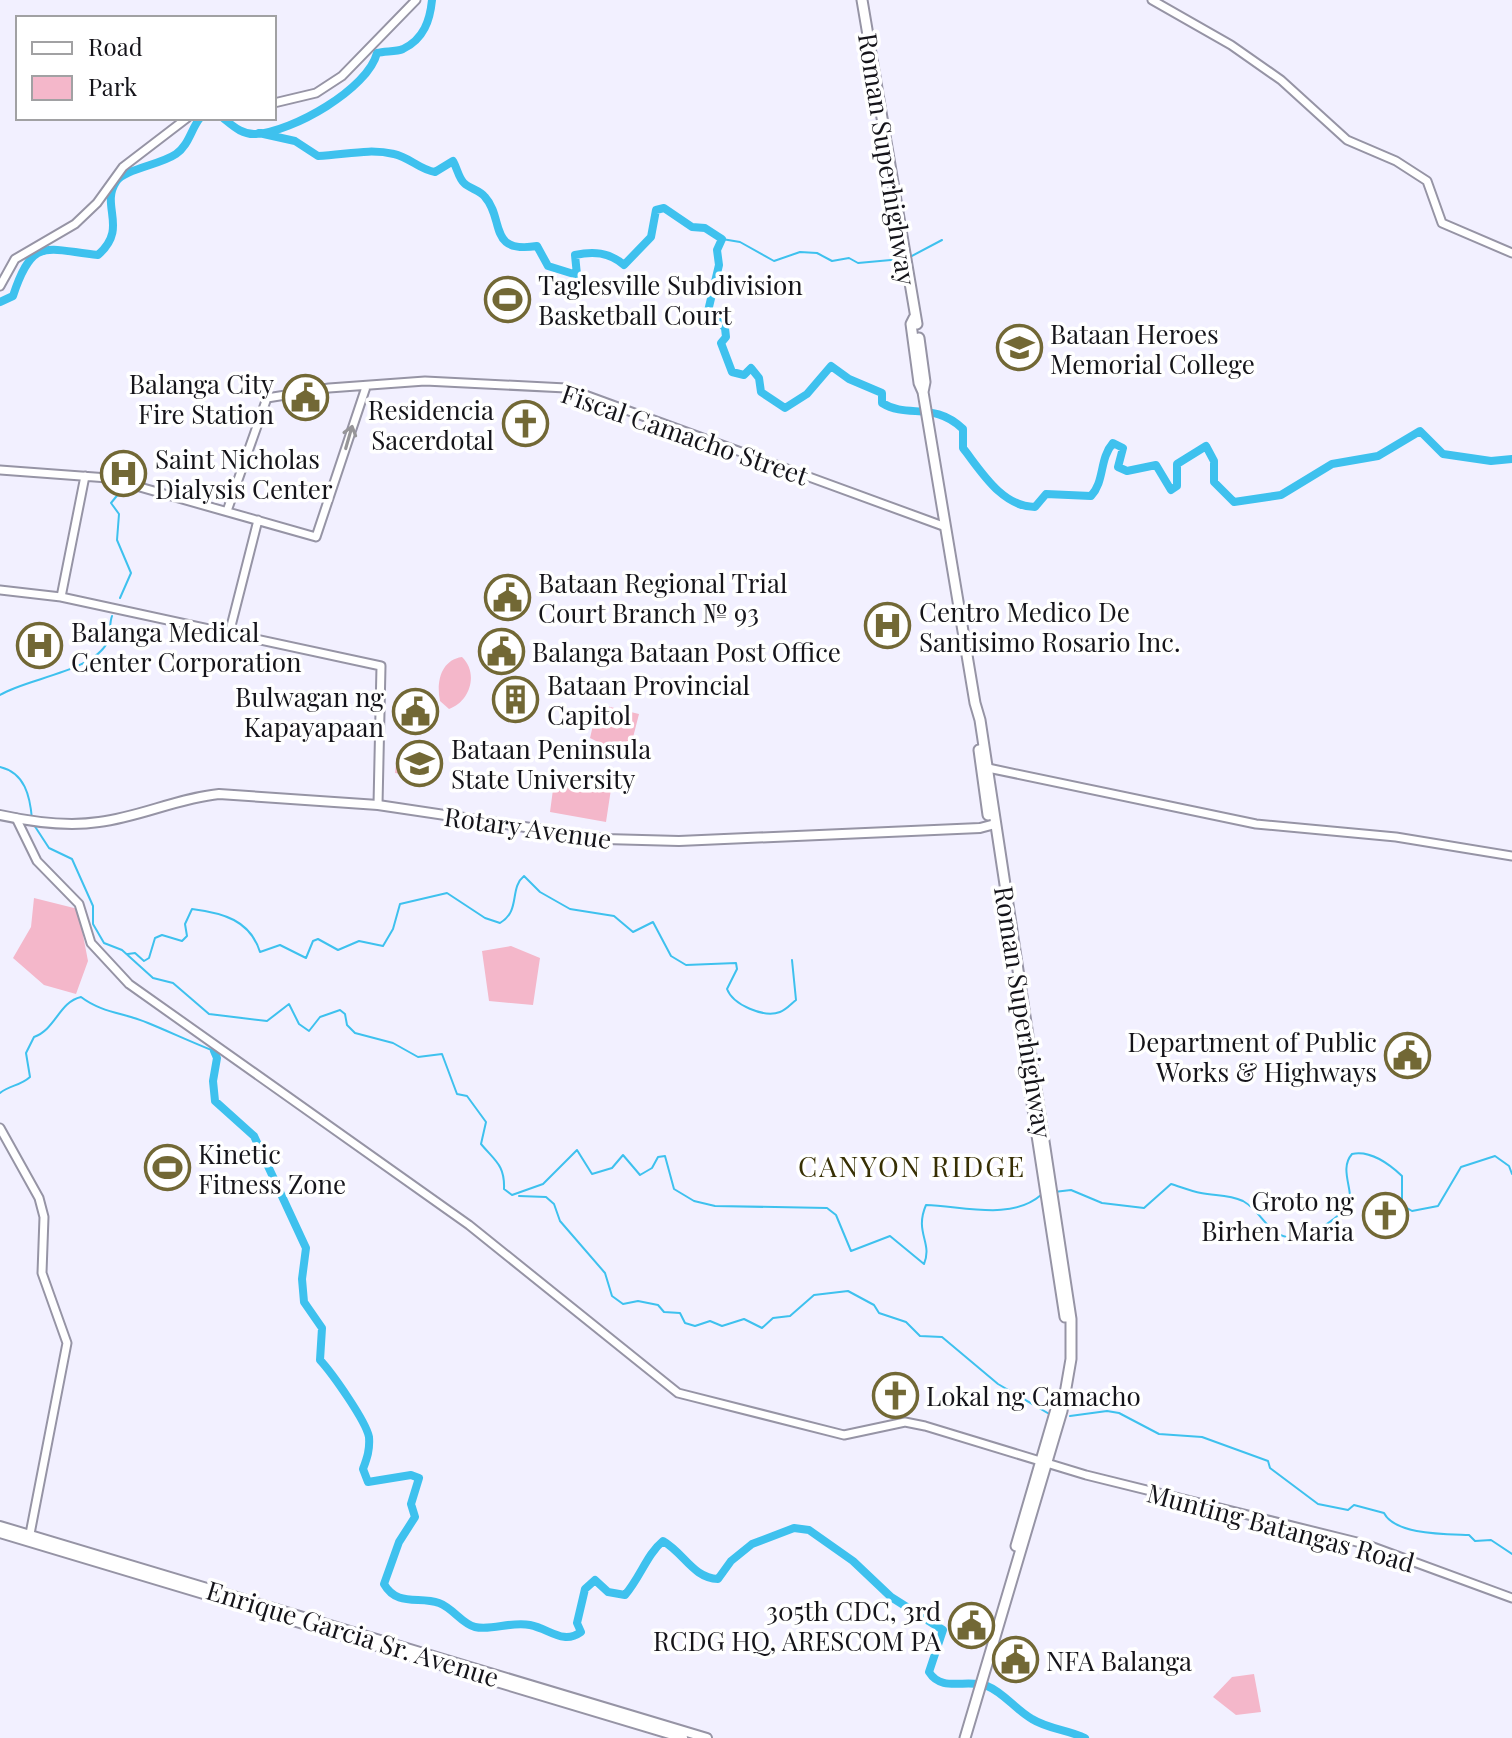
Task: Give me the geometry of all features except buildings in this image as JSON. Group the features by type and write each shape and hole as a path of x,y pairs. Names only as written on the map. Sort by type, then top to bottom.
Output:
{"main road":[{"name":"Roman Superhighway","path":"862,0 925,382 923,392 943,524 988,768 993,825"},
{"name":"Roman Superhighway","path":"963,1738 1044,1462 1062,1411 1071,1359 1070,1296 1049,1184 975,703"},
{"name":"Rotary Avenue","path":"0,815 34,821 99,822 219,794 378,805 570,835 679,841 993,825"},
{"name":"Enrique Garcia Sr. Avenue","path":"0,1526 29,1538 683,1738"},
{"name":"Enrique Garcia Sr. Avenue","path":"0,1533 29,1538"},
{"name":"Enrique Garcia Sr. Avenue","path":"210,1593 707,1738"}],"street":[{"path":"276,102 324,89 350,71 416,0"},
{"path":"1152,0 1231,45 1281,80 1347,140 1396,161 1427,181 1442,223 1512,253"},
{"path":"0,286 15,259 75,224 97,203 123,167 184,120"},
{"name":"Fiscal Camacho Street","path":"227,511 267,398 446,380 566,388 943,524"},
{"path":"0,470 108,478 316,537 366,387"},
{"path":"61,597 85,476"},
{"path":"229,634 258,520"},
{"path":"0,590 61,597 381,666 378,805"},
{"path":"988,768 1256,824 1396,837 1512,856"},
{"name":"Munting Batangas Road","path":"16,818 37,861 79,904 91,943 129,984 469,1225 678,1393 844,1435 905,1422 917,1424 1044,1462 1313,1534 1365,1544 1512,1598"},
{"path":"0,1128 39,1198 44,1217 42,1273 67,1343 29,1538"}],"green space":[{"path":"462,657 470,671 470,686 462,700 449,709 440,701 440,680 449,662"},
{"path":"598,704 639,714 628,757 590,738"},
{"path":"397,755 422,759 419,777 395,773"},
{"path":"554,782 611,789 606,822 550,812"},
{"path":"34,898 78,909 88,961 76,994 44,985 13,958 31,927"},
{"path":"511,946 540,958 533,1005 489,1001 482,951"},
{"path":"1254,1674 1261,1712 1236,1715 1213,1697 1232,1677"}],"waterway":[{"path":"225,120 242,131 256,134 289,126 327,106 359,81 371,67 377,53 400,50 416,40 430,15 432,0"},
{"path":"0,302 13,296 20,277 35,255 54,250 98,255 112,236 111,200 116,182 126,174 176,154 199,120"},
{"path":"259,133 295,141 318,156 384,152 435,172 453,161 462,181 483,195 491,206 504,240 521,247 537,246 548,266 577,275 575,255 601,254 613,257 624,265 651,237 656,210 664,208 692,227 705,228 722,239 717,250 719,265 708,311 725,328 726,337 721,343 732,372 744,375 751,368 759,378 761,392 785,408 807,394 831,366 849,379 882,393 882,403 892,408 942,415 963,429 963,448 993,486 1012,501 1023,505 1035,507 1046,494 1091,496 1113,443 1123,448 1118,467 1127,471 1156,465 1171,490 1177,486 1177,464 1206,446 1214,461 1214,482 1234,502 1281,495 1332,464 1378,456 1420,431 1443,454 1491,461 1512,459"},
{"path":"722,239 740,242 774,261 800,252 817,253 832,261 849,258 858,263 902,259"},
{"path":"908,258 942,240"},
{"path":"120,598 131,573 117,540 119,514 111,503 124,487"},
{"path":"0,695 89,660 108,641 112,616"},
{"path":"0,767 21,780 28,794 32,819"},
{"path":"34,825 49,848 72,859 93,906 93,924 104,943 122,950 153,978 173,983 209,1014 267,1021 289,1004 299,1024 309,1031 320,1017 340,1010 355,1033 393,1043 418,1057 442,1054 457,1094 467,1096 486,1122 481,1144 498,1164 503,1174 504,1189 512,1195 543,1184 577,1150 592,1174 612,1168 623,1155 640,1175 652,1168 658,1157 665,1156 674,1189 694,1201 715,1206 827,1208 836,1215 851,1251 890,1236 924,1264 926,1249 922,1223 926,1205 1001,1210 1016,1208 1041,1195"},
{"path":"128,954 135,953 144,961 149,958 155,938 162,935 182,941 187,936 185,924 192,909 225,916 242,925 250,932 260,952 280,945 306,958 313,941 318,939 338,950 359,941 383,946 393,929 400,904 447,893 485,918 500,923 510,912 517,887 524,876 540,892 570,909 614,916 633,932 653,922 671,956 686,965 736,963 737,969 727,989 742,1005 758,1012 780,1012 796,1000 792,960"},
{"path":"0,1093 30,1077 26,1053 34,1037 48,1028 67,1004 81,997 214,1051"},
{"path":"214,1051 217,1058 213,1081 215,1101 254,1136 306,1248 302,1279 304,1302 322,1328 320,1360 348,1397 367,1430 369,1446 363,1469 368,1482 411,1475 419,1478 411,1504 415,1517 399,1542 384,1584 395,1596 439,1603 475,1627 523,1624 568,1637 581,1632 577,1623 585,1589 595,1580 608,1592 625,1595 663,1541 695,1570 718,1579 731,1561 752,1544 794,1528 809,1530 853,1561 891,1597 943,1630 929,1672 934,1678 948,1684 987,1686 1038,1722 1085,1738"},
{"path":"1054,1192 1071,1190 1102,1203 1144,1208 1171,1184 1243,1201 1274,1231 1294,1238 1314,1232 1350,1206 1346,1172 1352,1154 1373,1156 1402,1176 1402,1205 1412,1211 1438,1206 1461,1167 1495,1156 1509,1166 1512,1174"},
{"path":"519,1196 546,1197 554,1204 560,1221 605,1273 612,1296 623,1304 638,1301 658,1305 664,1312 680,1313 685,1323 695,1326 710,1321 722,1326 744,1319 762,1328 773,1318 790,1316 814,1295 848,1291 874,1305 879,1313 906,1322 920,1336 942,1337 998,1384 1051,1415"},
{"path":"1070,1416 1107,1411 1119,1413 1159,1434 1202,1437 1268,1461 1270,1468 1318,1504 1348,1510 1354,1505 1384,1513 1399,1526 1410,1529 1469,1535 1475,1541 1491,1540 1512,1554"}],"place":[{"name":"Taglesville Subdivision Basketball Court","path":"507,299"},
{"name":"Bataan Heroes Memorial College","path":"1019,348"},
{"name":"Balanga City Fire Station","path":"305,398"},
{"name":"Residencia Sacerdotal","path":"525,424"},
{"name":"Saint Nicholas Dialysis Center","path":"124,473"},
{"name":"Bataan Regional Trial Court Branch № 93","path":"507,597"},
{"name":"Centro Medico De Santisimo Rosario Inc.","path":"888,626"},
{"name":"Balanga Medical Center Corporation","path":"40,646"},
{"name":"Balanga Bataan Post Office","path":"501,651"},
{"name":"Bataan Provincial Capitol","path":"516,699"},
{"name":"Bulwagan ng Kapayapaan","path":"415,711"},
{"name":"Bataan Peninsula State University","path":"420,763"},
{"name":"Department of Public Works & Highways","path":"1408,1056"},
{"name":"Kinetic Fitness Zone","path":"167,1168"},
{"name":"Groto ng Birhen Maria","path":"1385,1215"},
{"name":"Lokal ng Camacho","path":"895,1395"},
{"name":"305th CDC, 3rd RCDG HQ, ARESCOM PA","path":"972,1625"},
{"name":"NFA Balanga","path":"1015,1660"}],"district":[{"name":"CANYON RIDGE","path":"912,1165"}]}
